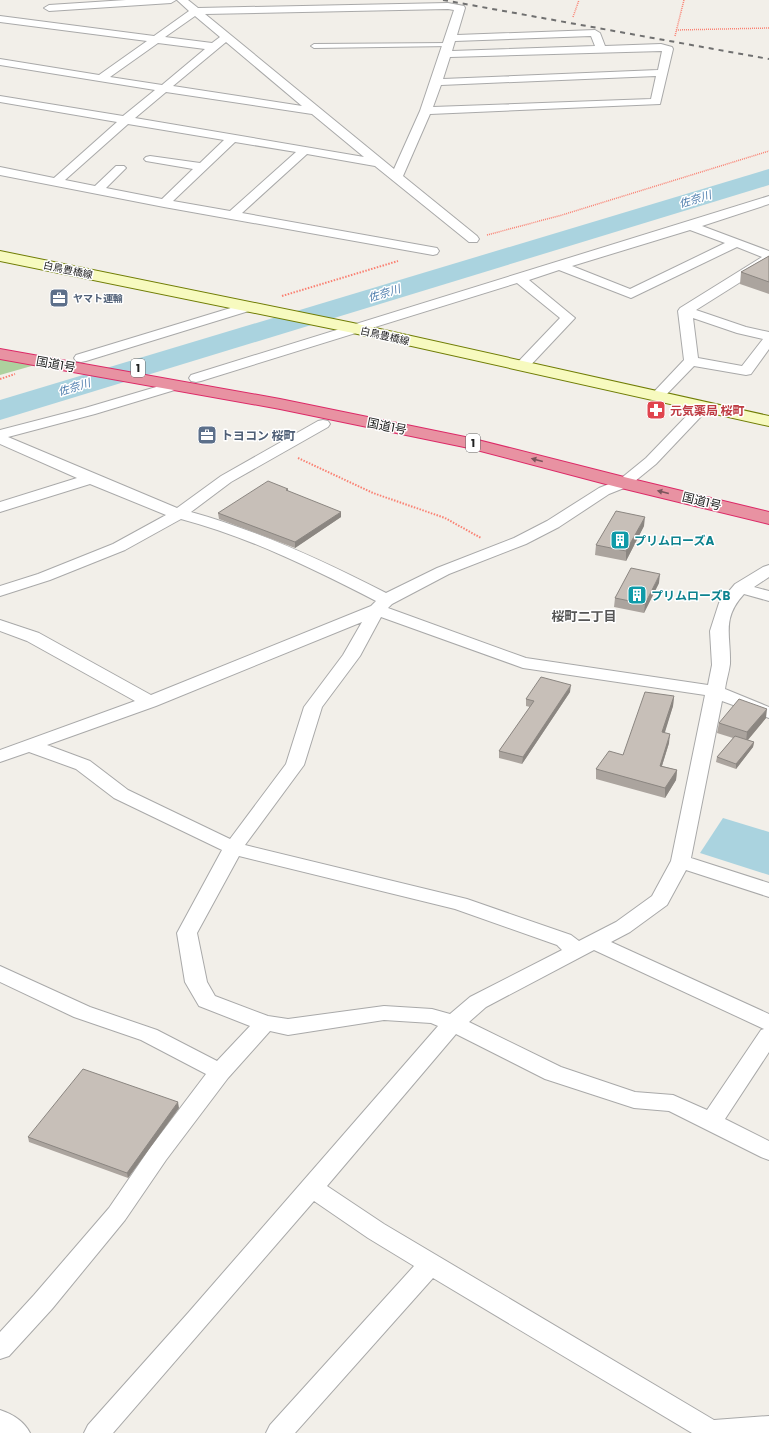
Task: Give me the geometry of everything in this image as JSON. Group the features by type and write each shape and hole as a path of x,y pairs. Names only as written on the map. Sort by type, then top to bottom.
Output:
{"highway":[{"name":"国道1号","path":"0,343 196,378 452,428 631,477 769,518"},
{"name":"国道1号","path":"0,354 280,404 769,505"}],"main road":[{"name":"白鳥豊橋線","path":"0,256 353,328 769,421"}],"street":[{"path":"29,22 61,0"},
{"path":"49,8 171,0"},
{"path":"182,0 315,111 473,239"},
{"path":"101,79 195,11 448,6 460,8 437,82 397,177"},
{"path":"0,19 215,47"},
{"path":"449,46 595,33 601,49"},
{"path":"56,182 126,120 226,37"},
{"path":"426,111 656,102 668,49 661,47 549,51 449,46"},
{"path":"549,51 562,77"},
{"path":"0,62 165,89 315,111"},
{"path":"437,82 662,73"},
{"path":"548,78 558,106"},
{"path":"0,99 380,163"},
{"path":"164,203 233,138"},
{"path":"233,216 305,150"},
{"path":"150,159 203,167"},
{"path":"97,190 120,168"},
{"path":"0,171 233,216 433,251"},
{"path":"196,378 353,328 690,226 769,200"},
{"path":"690,226 769,256"},
{"path":"559,266 631,294 736,243"},
{"path":"685,311 769,256"},
{"path":"519,278 568,318 522,366"},
{"path":"81,358 247,307"},
{"path":"685,311 742,330 769,336"},
{"path":"685,311 691,361"},
{"path":"691,361 746,371 769,340"},
{"path":"656,396 691,361"},
{"path":"0,435 90,411 173,386"},
{"path":"10,750 150,702 382,605 443,571 520,541 553,524 604,491 631,477 651,461 704,407"},
{"path":"0,591 44,577 119,547 178,514 226,479 323,424"},
{"path":"0,439 90,479 178,514 218,525 292,554 341,576 382,605 523,663 714,691 769,713"},
{"path":"0,507 90,479"},
{"path":"97,1433 453,1023 478,1002 623,926 660,900 681,861 714,691 721,665 719,631 727,603 741,588 769,570"},
{"path":"741,588 769,596"},
{"path":"382,605 351,656 313,707 295,765 233,848 187,934 196,982 207,1001 265,1024 288,1027 384,1013 432,1016 453,1023 553,1073 634,1100 674,1103 769,1151"},
{"path":"0,626 33,638 150,702"},
{"path":"10,750 84,765 121,794 233,848 363,882 460,904 585,946 769,1023"},
{"path":"681,861 769,890"},
{"path":"0,973 82,1012 149,1035 220,1072"},
{"path":"0,1349 43,1302 117,1214 158,1154 220,1072 265,1024"},
{"path":"711,1122 769,1034"},
{"path":"312,1187 376,1231 710,1432 769,1427"},
{"path":"279,1433 431,1264"},
{"path":"0,1421 17,1433"}],"lane":[{"path":"314,46 449,46"}],"path":[{"path":"573,17 579,0"},
{"path":"675,36 684,0"},
{"path":"676,30 769,28"},
{"path":"473,239 562,215 769,151"},
{"path":"247,307 433,251"},
{"path":"278,449 373,493 445,518 499,548"}],"green space":[{"path":"0,359 35,365 0,375"}],"water":[{"path":"723,818 769,832 769,875 700,853"}],"building":[{"path":"769,256 769,282 741,272"},
{"path":"268,481 288,489 286,490 341,512 295,542 218,513"},
{"name":"プリムローズA","path":"616,511 645,517 626,551 596,545"},
{"name":"プリムローズB","path":"631,568 660,574 645,604 615,598"},
{"path":"541,677 571,685 523,757 499,751 534,701 526,699"},
{"path":"645,692 674,696 662,732 670,734 660,766 677,770 665,788 596,769 609,751 623,755"},
{"path":"739,699 767,709 747,732 719,723"},
{"path":"735,736 754,742 736,764 717,757"},
{"path":"83,1069 178,1102 127,1173 28,1137"}],"waterway":[{"name":"佐奈川","path":"0,410 769,177"}],"railway":[{"path":"443,0 769,59"}],"place":[{"name":"ヤマト運輸","path":"59,298"},
{"name":"元気薬局 桜町","path":"656,410"},
{"name":"トヨコン 桜町","path":"207,435"},
{"name":"プリムローズA","path":"620,540"},
{"name":"プリムローズB","path":"637,595"}],"district":[{"name":"桜町二丁目","path":"584,616"}]}
